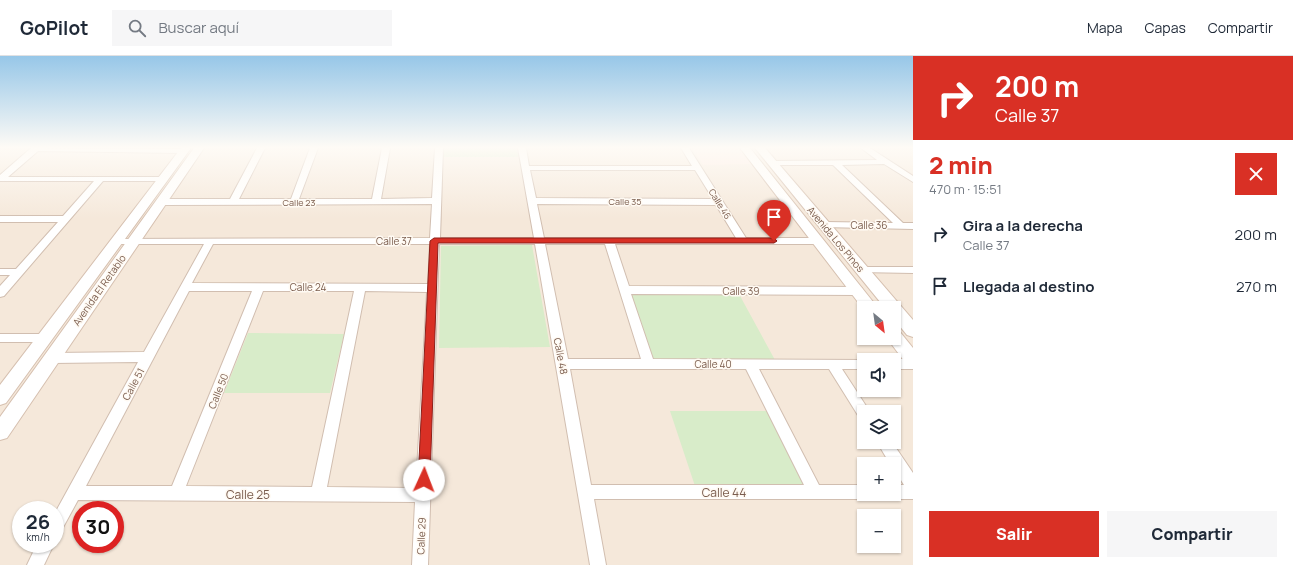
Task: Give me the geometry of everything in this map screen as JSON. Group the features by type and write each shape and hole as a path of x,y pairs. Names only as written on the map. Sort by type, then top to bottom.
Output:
{"main road":[{"name":"Avenida El Retablo","path":"0,398 168,172"},
{"name":"Avenida El Retablo","path":"0,432 182,172"},
{"name":"Avenida Los Pinos","path":"763,172 866,301"},
{"name":"Avenida Los Pinos","path":"779,172 913,331"},
{"path":"901,345 913,360"}],"street":[{"path":"0,179 9,172"},
{"path":"233,202 249,172"},
{"path":"294,202 305,172"},
{"path":"376,201 382,172"},
{"name":"Calle 29","path":"420,565 438,172"},
{"name":"Calle 48","path":"527,172 563,364 598,565"},
{"name":"Calle 46","path":"700,172 743,241"},
{"path":"845,172 900,226"},
{"path":"901,172 913,180"},
{"path":"0,179 162,179"},
{"path":"0,293 101,179"},
{"name":"Calle 23","path":"161,202 436,201"},
{"name":"Calle 35","path":"532,201 719,202"},
{"path":"0,219 64,219"},
{"name":"Calle 36","path":"825,225 913,226"},
{"name":"Calle 37","path":"116,241 817,241"},
{"name":"Calle 51","path":"64,512 210,241"},
{"path":"609,241 650,364"},
{"path":"862,270 913,270"},
{"path":"0,272 18,272"},
{"name":"Calle 24","path":"185,287 432,288"},
{"name":"Calle 50","path":"176,494 260,287"},
{"path":"318,495 360,288"},
{"name":"Calle 39","path":"625,290 858,291"},
{"path":"0,338 45,338"},
{"path":"52,358 147,358"},
{"name":"Calle 40","path":"563,364 857,364"},
{"path":"750,364 815,492"},
{"path":"832,364 859,405"},
{"path":"901,364 913,364"},
{"path":"889,449 913,486"},
{"name":"Calle 44","path":"585,492 857,492"},
{"path":"901,492 913,492"},
{"name":"Calle 25","path":"74,494 423,495"},
{"path":"35,565 41,553"}],"shaded area":[{"path":"0,172 913,172 913,565 0,565"}],"green space":[{"path":"532,245 550,347 439,348 441,246"},
{"path":"630,294 739,294 775,360 652,359"},
{"path":"248,333 344,334 330,393 224,393"},
{"path":"670,411 767,411 804,486 695,486"}],"route":[{"path":"424,480 434,241 774,241"}]}
